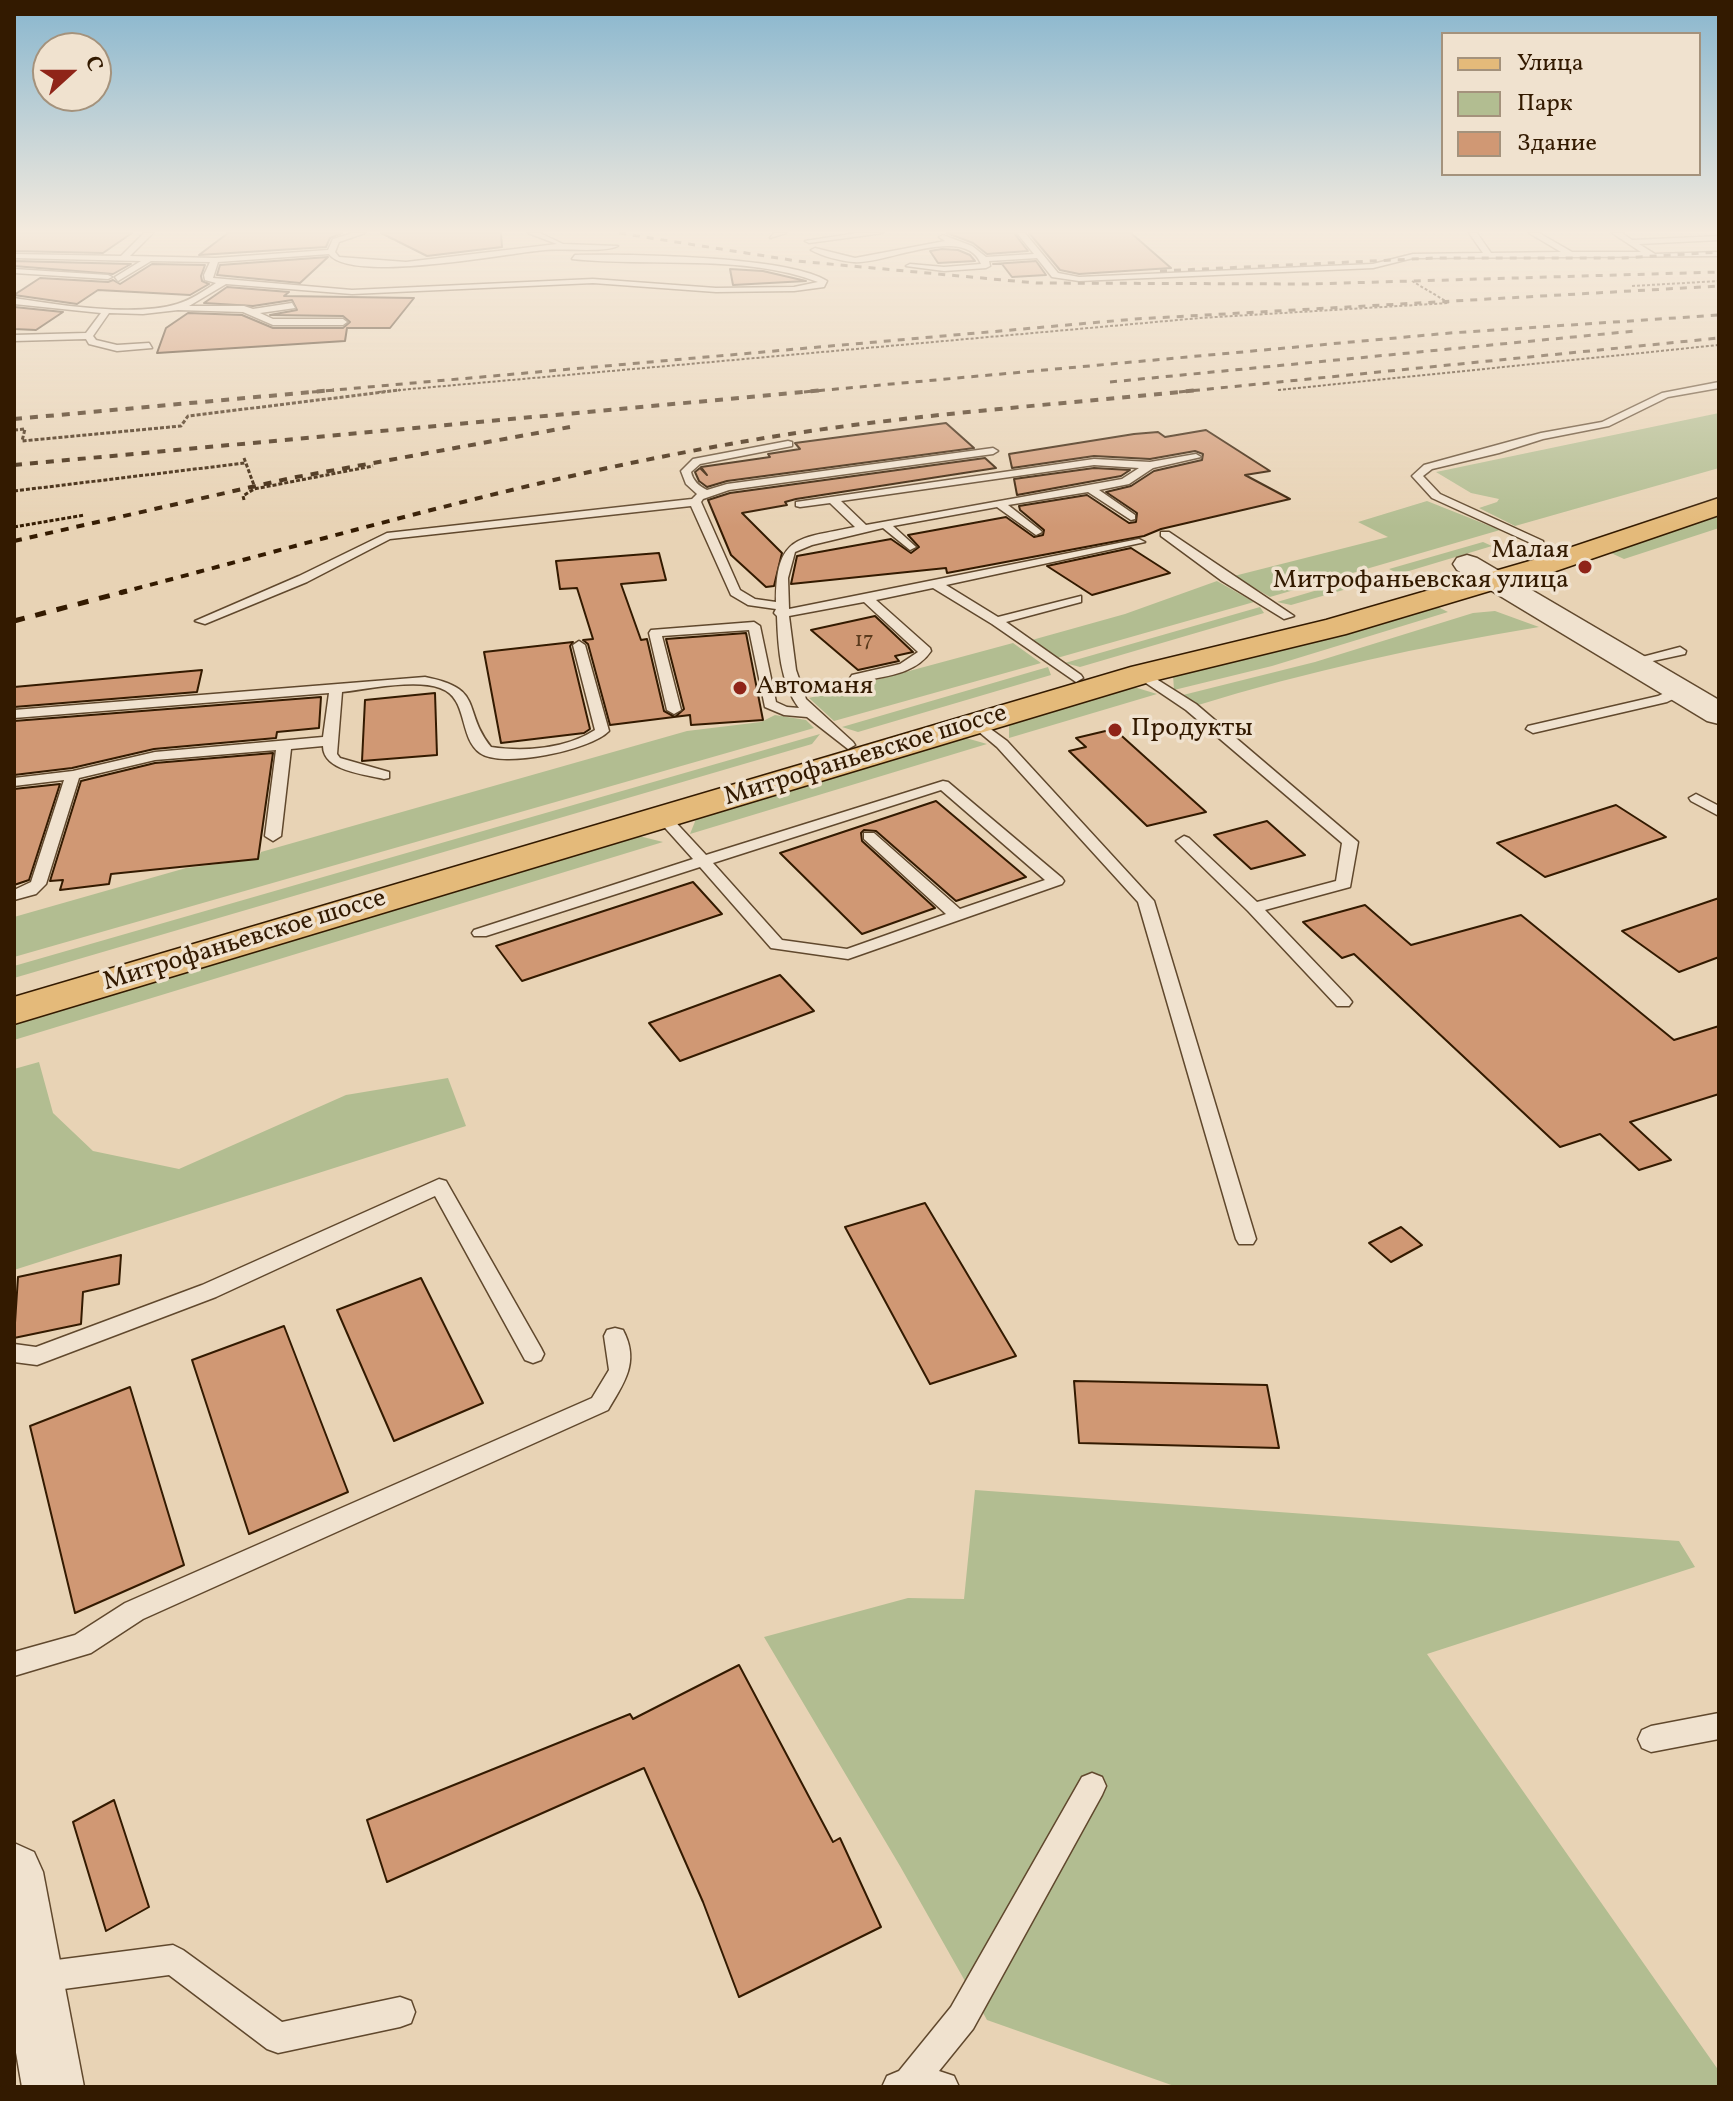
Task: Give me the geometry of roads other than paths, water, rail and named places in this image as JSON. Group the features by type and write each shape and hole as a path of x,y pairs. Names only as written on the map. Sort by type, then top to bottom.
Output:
{"main road":[{"name":"Митрофаньевское шоссе","path":"14,1011 1142,674 1335,627 1480,572 1539,543 1719,488"},
{"name":"Митрофаньевское шоссе","path":"14,990 1288,616 1617,542 1719,506"}],"street":[{"path":"1480,572 1719,714"},
{"path":"14,1872 53,2087"}],"lane":[{"path":"89,336 92,331"},
{"path":"14,338 89,336"},
{"path":"89,336 92,342 102,347 149,346"},
{"path":"1539,543 1436,496 1417,476 1428,467 1441,463 1541,436 1605,424 1665,395 1719,385"},
{"path":"706,494 698,491 686,477 686,471 697,461 788,444"},
{"path":"201,621 303,579 387,536 695,502 706,494 727,487 993,451"},
{"path":"848,745 798,698 780,609 790,550 802,543 886,525 960,497 1094,462 1150,465 1196,457"},
{"path":"800,504 832,499 960,497 1000,504 1125,482 1150,465"},
{"path":"932,473 960,497"},
{"path":"1090,488 1131,517"},
{"path":"832,499 864,529"},
{"path":"695,502 735,592 752,602"},
{"path":"1000,504 1036,532"},
{"path":"886,525 910,547"},
{"path":"1165,534 1226,578 1288,616"},
{"path":"728,602 752,602 780,609 867,598 1139,542"},
{"path":"935,584 996,621 1076,678"},
{"path":"857,678 913,663 923,657 925,651 867,598"},
{"path":"996,621 1077,599"},
{"path":"674,710 655,633 754,626 770,704 784,711 813,713"},
{"path":"14,714 336,688 442,683 461,694 478,743 486,751 521,754 578,744 593,739 602,731 579,645"},
{"path":"1630,662 1680,651"},
{"path":"1142,674 1191,707 1350,842 1344,884 1254,908"},
{"path":"336,688 330,755 335,761 384,775"},
{"path":"1533,729 1662,699 1678,691"},
{"path":"977,723 1002,744 1146,901 1246,1239"},
{"path":"14,782 73,775 155,756 330,741"},
{"path":"273,836 284,745"},
{"path":"14,895 30,891 38,884 73,775"},
{"path":"480,933 703,861 943,785 1056,881 848,954 777,944 703,861 663,817"},
{"path":"1696,798 1719,812"},
{"path":"869,836 958,916"},
{"path":"1184,841 1254,908 1343,1002"},
{"path":"14,1353 37,1356 209,1291 439,1186 533,1354"},
{"path":"14,1664 82,1645 134,1611 600,1404 620,1371 615,1336"},
{"path":"1651,1739 1719,1726"},
{"path":"904,2084 962,2018 1092,1786"},
{"path":"33,1978 173,1960 278,2038 400,2012"},
{"path":"904,2084 943,2087"}],"railway":[{"path":"312,392 999,331"},
{"path":"804,392 1479,331"},
{"path":"1110,382 1635,331"},
{"path":"1199,390 1719,338"},
{"path":"14,419 334,390"},
{"path":"14,465 825,390"},
{"path":"119,593 499,493 730,444 905,419 1199,390"},
{"path":"1179,392 1199,390"},
{"path":"14,541 291,478 570,427"},
{"path":"14,621 127,591"}],"place":[{"name":"Малая Митрофаньевская улица","path":"1585,567"},
{"name":"Автоманя","path":"740,688"},
{"name":"Продукты","path":"1115,730"}]}
